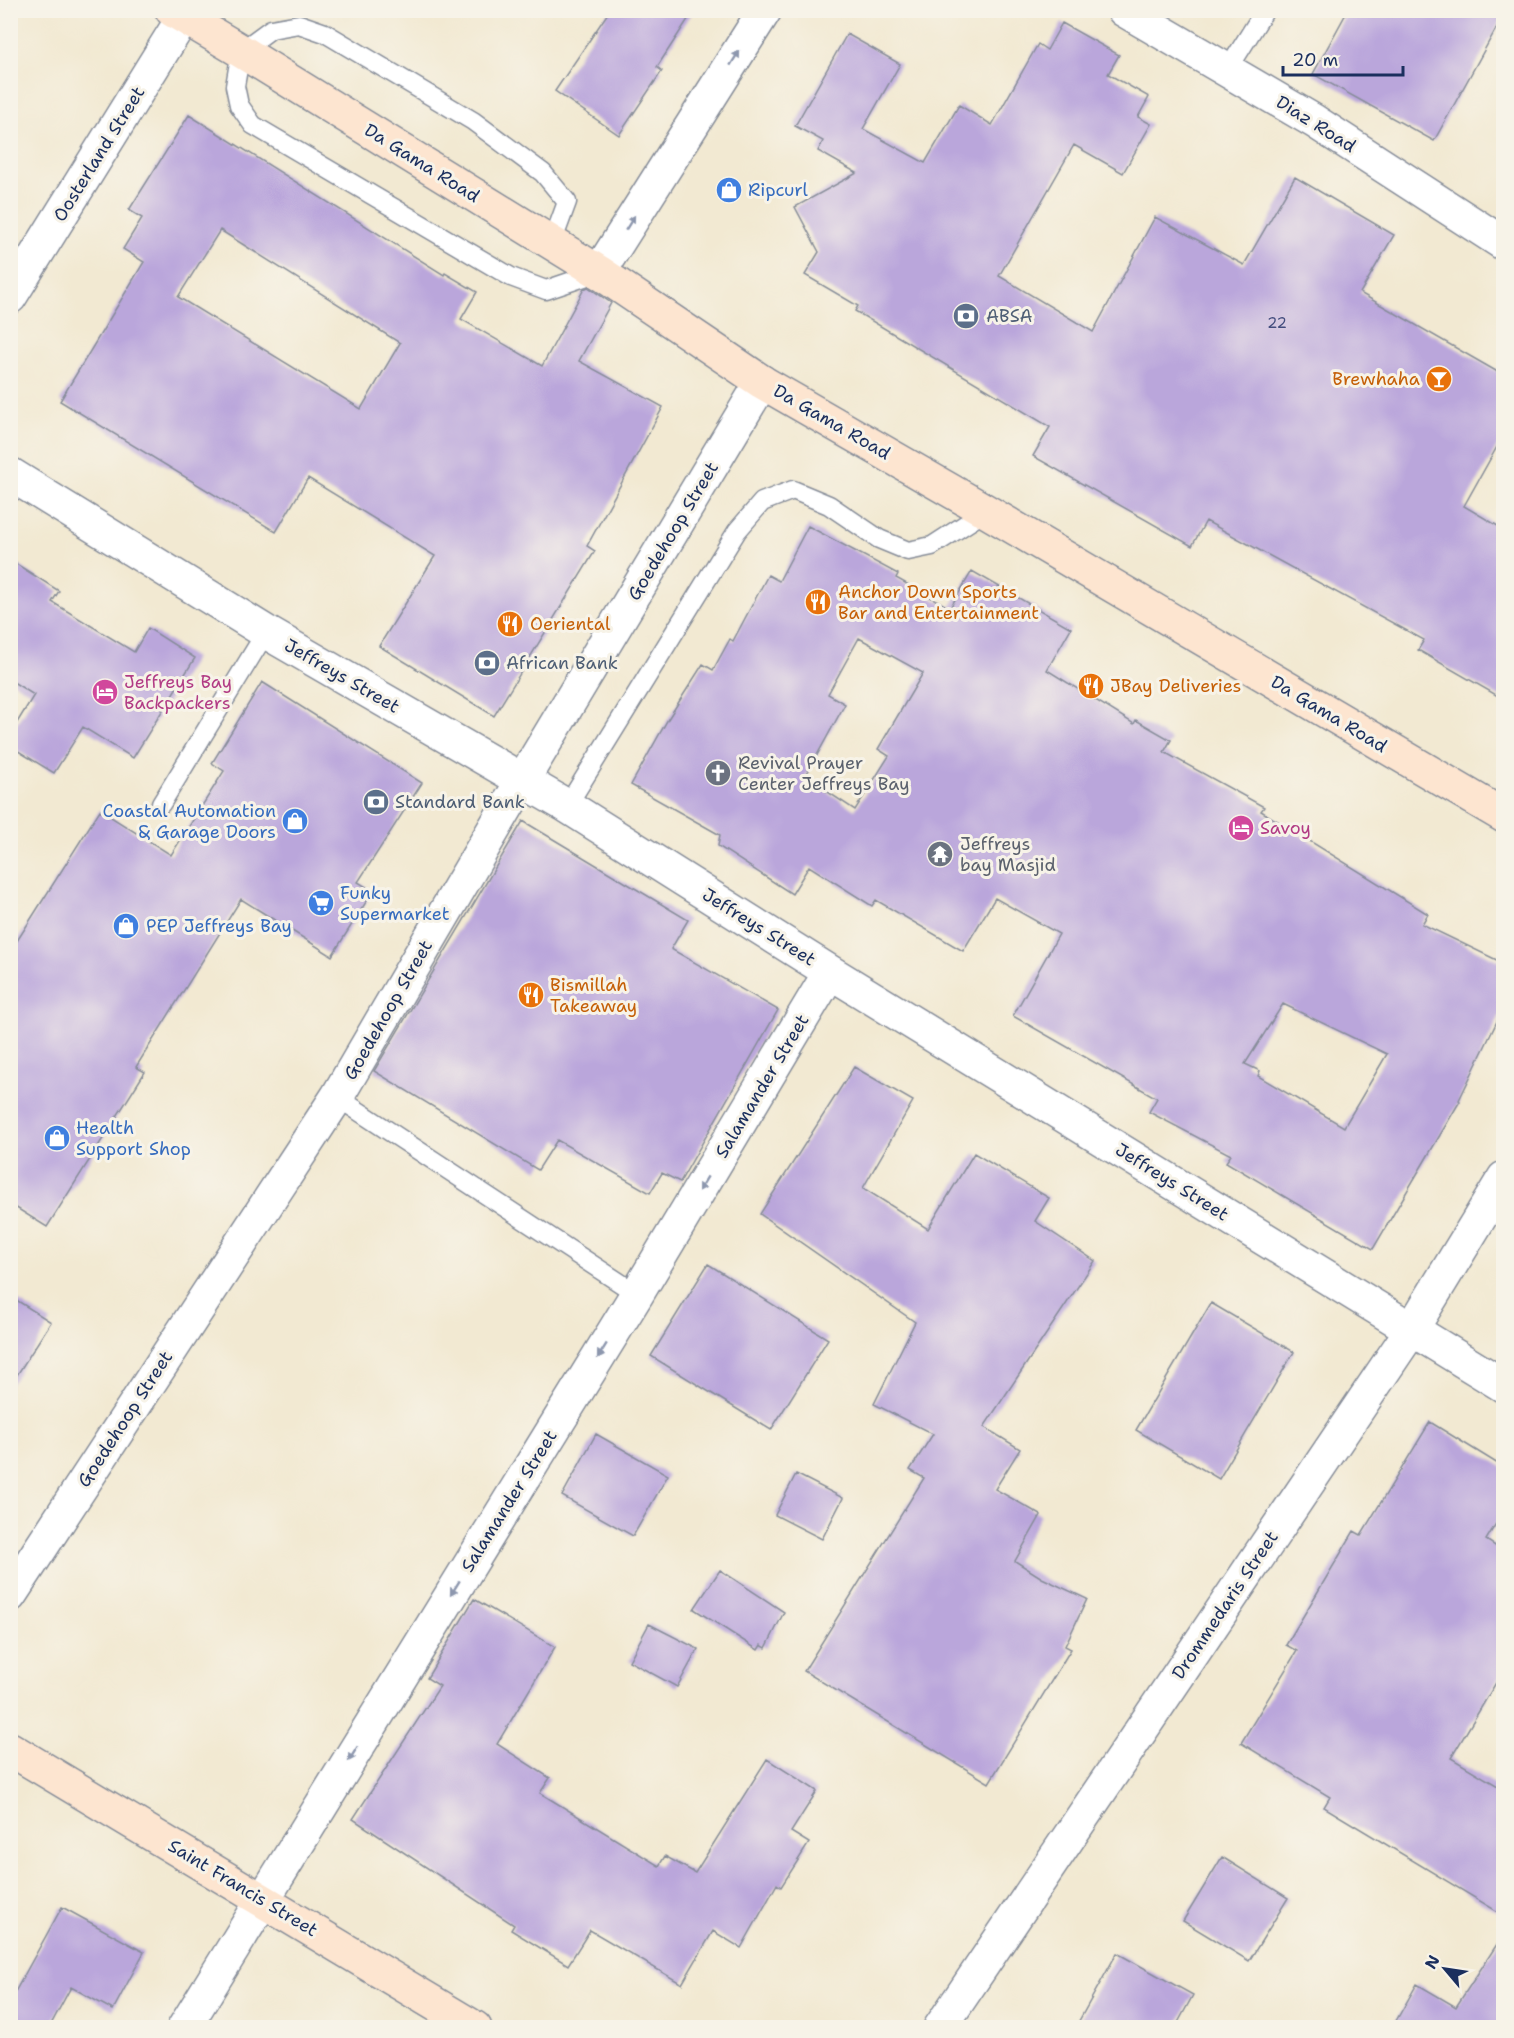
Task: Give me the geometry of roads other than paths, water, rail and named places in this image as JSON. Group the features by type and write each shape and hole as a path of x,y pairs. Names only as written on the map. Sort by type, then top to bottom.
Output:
{"street":[{"path":"599,272 765,10"},
{"name":"Diaz Road","path":"1124,10 1314,121 1503,244"},
{"name":"Da Gama Road","path":"181,13 599,272 762,382 986,511 1503,816"},
{"name":"Oosterland Street","path":"10,297 181,13"},
{"name":"Goedehoop Street","path":"10,1595 337,1097 522,781 762,382"},
{"name":"Jeffreys Street","path":"10,474 266,632 567,806 830,972 1503,1386"},
{"name":"Salamander Street","path":"184,2028 637,1294 830,972"},
{"name":"Drommedaris Street","path":"940,2028 1412,1329 1503,1178"},
{"name":"Saint Francis Street","path":"10,1749 475,2028"}],"lane":[{"path":"1227,71 1265,10"},
{"path":"552,243 567,202 543,173 473,121 325,33 299,24 271,29 240,51 236,86 239,105 253,125 511,278 546,290 599,272"},
{"path":"567,806 737,531 762,502 793,490 829,505 879,539 908,551 933,546 986,511"},
{"path":"161,804 266,632"},
{"path":"337,1097 637,1294"}],"place":[{"name":"Ripcurl","path":"729,190"},
{"name":"ABSA","path":"966,316"},
{"name":"Brewhaha","path":"1439,379"},
{"name":"Anchor Down Sports Bar and Entertainment","path":"818,602"},
{"name":"Oeriental","path":"510,624"},
{"name":"African Bank","path":"487,663"},
{"name":"JBay Deliveries","path":"1091,686"},
{"name":"Jeffreys Bay Backpackers","path":"105,692"},
{"name":"Revival Prayer Center Jeffreys Bay","path":"718,773"},
{"name":"Standard Bank","path":"376,802"},
{"name":"Coastal Automation & Garage Doors","path":"295,821"},
{"name":"Savoy","path":"1241,828"},
{"name":"Jeffreys bay Masjid","path":"940,854"},
{"name":"Funky Supermarket","path":"321,903"},
{"name":"PEP Jeffreys Bay","path":"126,926"},
{"name":"Bismillah Takeaway","path":"531,995"},
{"name":"Health Support Shop","path":"57,1138"}]}
